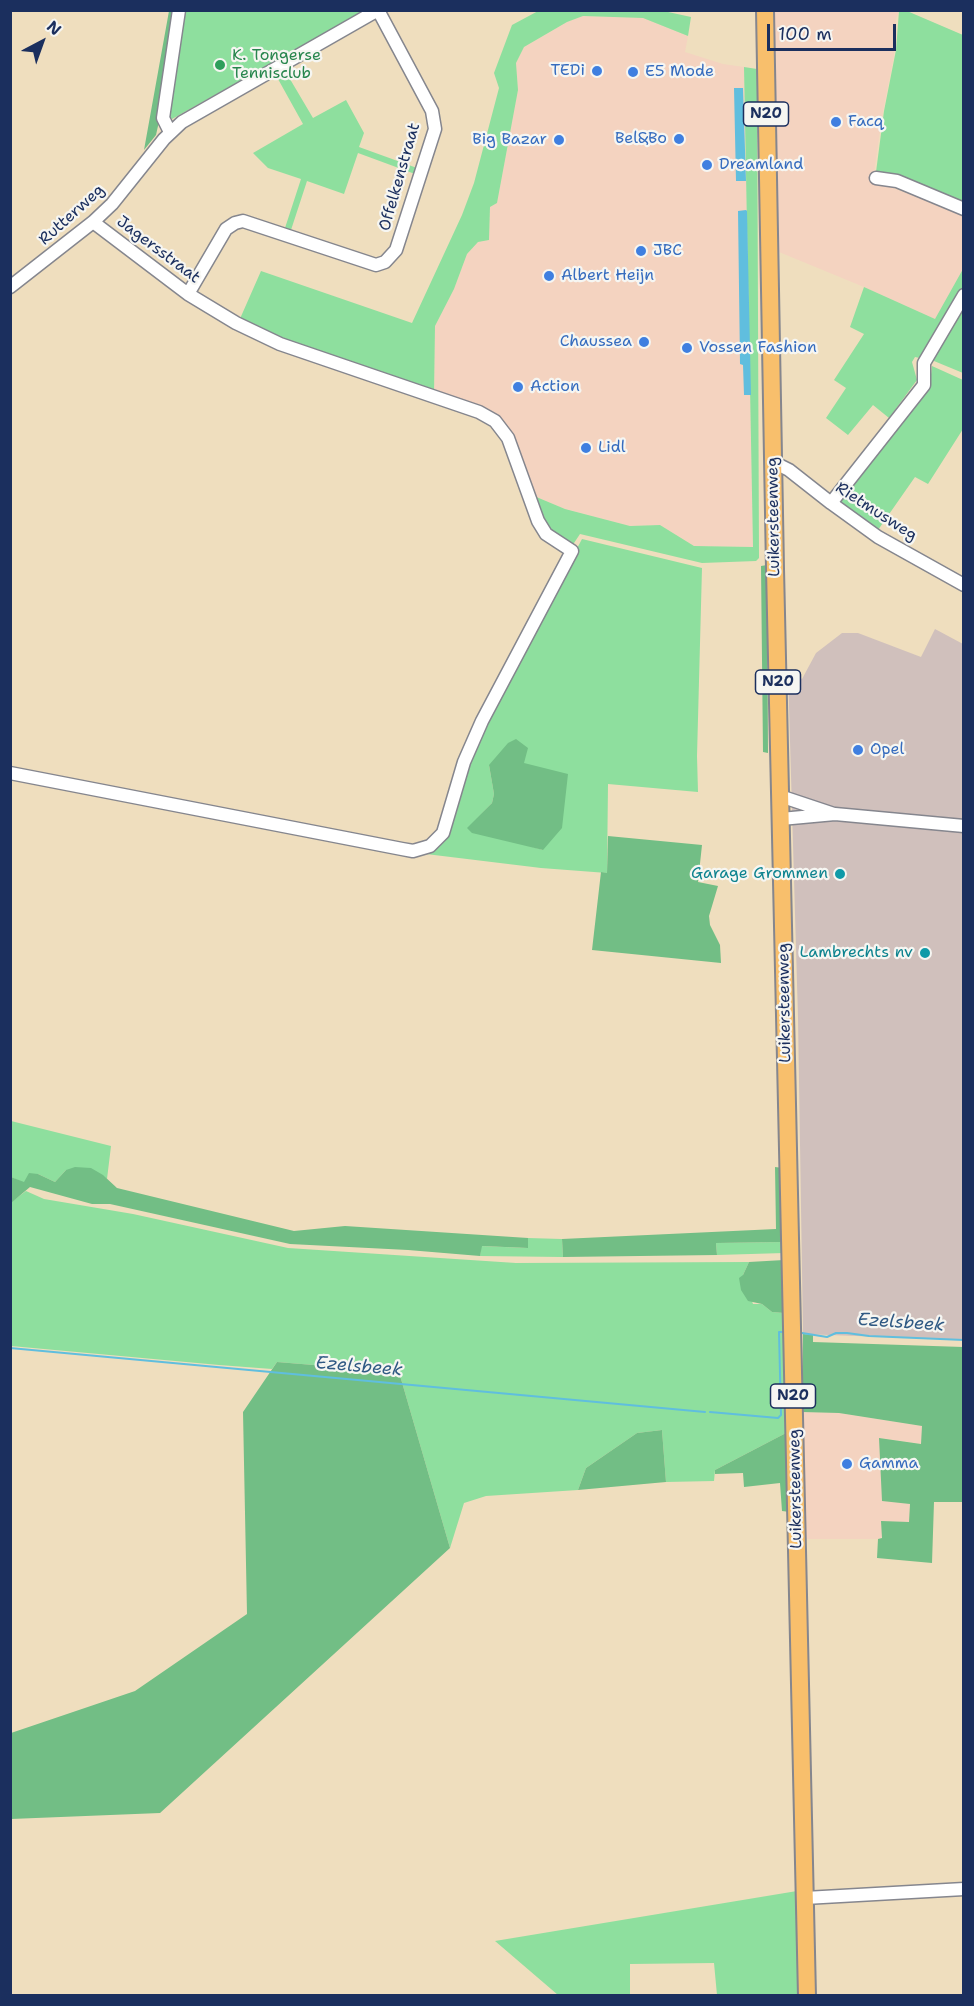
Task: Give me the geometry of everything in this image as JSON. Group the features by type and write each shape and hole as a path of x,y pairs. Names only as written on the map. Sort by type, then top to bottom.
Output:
{"main road":[{"name":"Luikersteenweg","path":"765,10 807,1995"}],"street":[{"path":"170,132 163,118 179,10"},
{"name":"Rutterweg","path":"10,287 93,222 112,204 170,132 378,10"},
{"name":"Offelkenstraat","path":"188,294 226,229 235,222 243,221 376,264 385,262 396,250 435,129 432,111 378,10"},
{"path":"876,178 897,181 963,209"},
{"name":"Jagersstraat","path":"10,773 413,851 430,846 443,833 464,762 482,721 572,551 546,534 538,521 508,438 495,421 479,412 279,344 236,323 188,294 93,222"},
{"path":"831,503 924,385 924,363 963,295"},
{"name":"Rietmusweg","path":"773,462 789,471 879,537 963,585"},
{"path":"780,796 835,814"},
{"path":"781,819 835,814 963,826"},
{"path":"805,1898 963,1889"}],"shaded area":[{"path":"773,11 899,11 896,19 894,56 873,180 963,215 963,272 936,320 779,252"},
{"path":"583,16 643,18 688,36 685,52 723,64 744,67 753,547 694,546 660,525 630,526 565,509 534,496 504,428 434,395 435,326 454,289 467,254 478,242 489,240 490,207 497,203 518,90 516,63 524,47 567,22"},
{"path":"935,629 963,644 963,1340 803,1334 798,1018 788,672 802,679 816,653 842,633 858,633 921,657"},
{"path":"802,1412 839,1413 922,1426 922,1444 880,1438 910,1504 909,1522 878,1539 803,1539"}],"green space":[{"path":"540,10 659,10 691,17 688,36 643,18 583,16 567,22 524,47 516,63 518,90 497,203 490,207 489,240 478,242 467,254 454,289 435,326 434,395 277,341 239,321 261,271 412,323 462,215 474,183 499,88 494,73 512,25"},
{"path":"169,11 177,11 160,117 156,135 144,150"},
{"name":"K. Tongerse Tennisclub","path":"182,11 365,11 172,119 168,115"},
{"path":"899,11 907,11 963,35 963,207 876,172 884,111 896,50"},
{"path":"744,67 757,69 759,558 756,561 702,563 580,534 572,546 548,532 534,496 565,509 630,526 660,525 694,546 753,547"},
{"path":"287,74 313,118 346,100 364,133 359,147 417,168 415,174 358,153 344,194 307,181 291,230 285,228 301,179 268,168 253,153 303,124 278,79"},
{"path":"963,269 963,373 934,361 915,357 912,362 917,380 889,418 873,405 848,435 826,418 846,388 834,380 864,334 850,327 864,287 935,319"},
{"path":"932,366 963,380 963,429 928,484 915,477 878,530 839,502 926,392 930,383"},
{"path":"582,539 702,568 698,792 608,784 607,873 541,868 426,854 437,845 475,741","holes":["489,765 543,850 468,828 492,803 494,794"]},
{"path":"767,565 768,753 763,752 761,566"},
{"path":"516,739 528,748 524,763 568,774 562,828 543,850 472,833 467,828 492,803 494,794 489,765 508,743"},
{"path":"608,836 702,845 698,882 718,886 709,916 710,925 720,945 721,963 592,950 601,872 607,873"},
{"path":"11,1121 111,1146 107,1179 102,1175 66,1170 55,1182 38,1174 24,1183 11,1177"},
{"path":"75,1167 91,1168 117,1188 294,1231 345,1226 528,1238 528,1248 482,1246 480,1256 290,1244 110,1204 92,1204 30,1187 11,1203 11,1177 24,1182 29,1173 38,1174 55,1182 66,1170"},
{"path":"775,1167 783,1168 784,1242 716,1243 717,1255 563,1257 562,1239 776,1229"},
{"path":"26,1191 44,1199 133,1214 288,1248 516,1263 749,1262 743,1275 753,1304 762,1304 772,1312 784,1313 786,1433 715,1470 714,1481 666,1482 662,1430 637,1433 586,1468 578,1490 486,1496 464,1503 450,1548 399,1372 277,1362 272,1369 11,1346 10,1203"},
{"path":"528,1238 562,1239 563,1257 480,1256 481,1246 527,1248"},
{"path":"784,1242 784,1253 717,1255 716,1243"},
{"path":"784,1260 784,1313 772,1312 762,1304 748,1301 741,1290 739,1278 743,1275 749,1262"},
{"path":"803,1334 813,1335 813,1342 963,1347 963,1502 934,1502 932,1563 877,1558 878,1539 882,1538 881,1521 909,1522 910,1504 882,1501 879,1438 921,1444 922,1426 839,1413 802,1412"},
{"path":"277,1362 399,1372 450,1548 160,1813 11,1819 11,1733 135,1691 247,1614 243,1412"},
{"path":"662,1430 666,1482 578,1490 586,1468 637,1433"},
{"path":"786,1433 790,1512 782,1511 780,1483 744,1487 743,1473 715,1474 715,1470"},
{"path":"797,1891 799,1995 717,1995 714,1963 630,1964 630,1995 558,1995 495,1941"}],"water":[{"path":"734,88 743,88 746,181 736,181"},
{"path":"746,210 751,395 744,395 743,365 740,364 738,211"}],"waterway":[{"name":"Ezelsbeek","path":"710,1412 778,1418 781,1415 779,1332 782,1332"},
{"name":"Ezelsbeek","path":"802,1333 827,1337 836,1333 847,1333 964,1340"},
{"name":"Ezelsbeek","path":"10,1348 705,1412"}],"place":[{"name":"K. Tongerse Tennisclub","path":"220,65"},
{"name":"TEDi","path":"597,71"},
{"name":"E5 Mode","path":"633,72"},
{"name":"Facq","path":"836,122"},
{"name":"Bel&Bo","path":"679,139"},
{"name":"Big Bazar","path":"559,140"},
{"name":"Dreamland","path":"707,165"},
{"name":"JBC","path":"641,251"},
{"name":"Albert Heijn","path":"549,276"},
{"name":"Chaussea","path":"644,342"},
{"name":"Vossen Fashion","path":"687,348"},
{"name":"Action","path":"518,387"},
{"name":"Lidl","path":"586,448"},
{"name":"Opel","path":"858,750"},
{"name":"Garage Grommen","path":"840,874"},
{"name":"Lambrechts nv","path":"925,953"},
{"name":"Gamma","path":"847,1464"}]}
